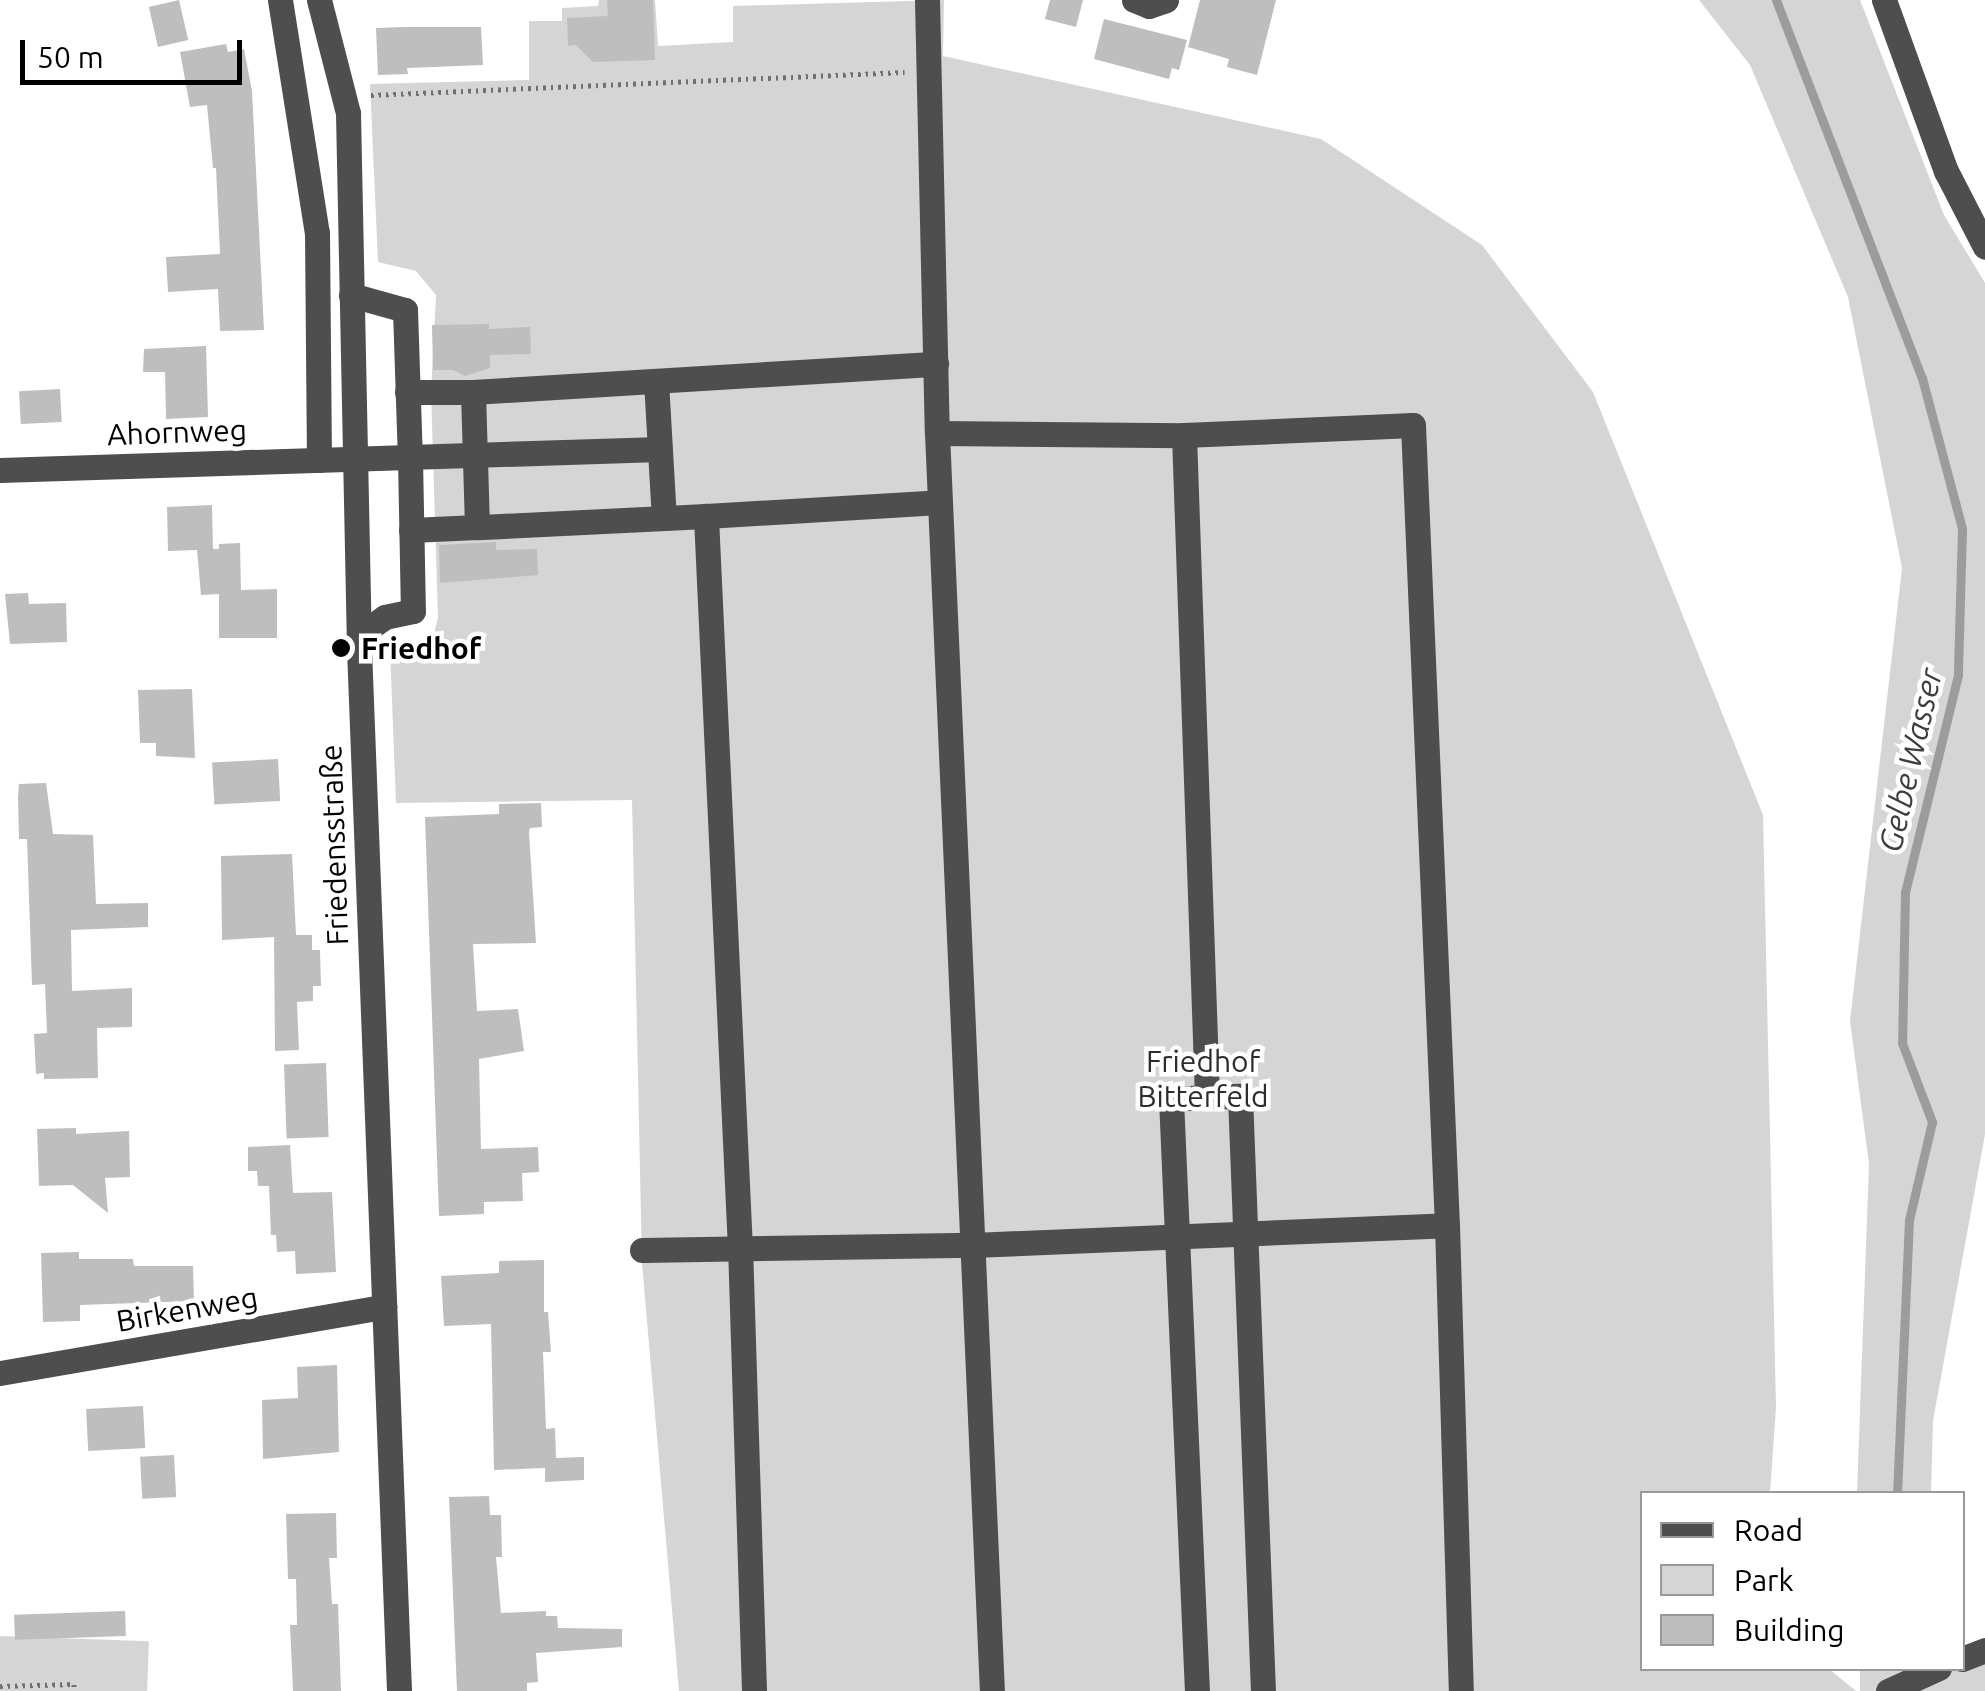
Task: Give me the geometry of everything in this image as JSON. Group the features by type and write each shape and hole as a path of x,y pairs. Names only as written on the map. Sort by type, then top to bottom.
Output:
{"street":[{"path":"280,0 317,233 320,460"},
{"name":"Friedensstraße","path":"320,0 348,113 359,635 399,1691"},
{"path":"928,0 937,433 992,1691"},
{"path":"1134,0 1149,6 1166,0"},
{"path":"1884,0 1946,171 1985,247"},
{"path":"352,295 405,310 410,458 413,612 385,617 359,635"},
{"path":"407,392 473,392 936,364"},
{"path":"656,381 664,518"},
{"path":"473,392 477,527"},
{"path":"937,433 1184,435 1413,425 1447,1224 1461,1691"},
{"path":"1184,435 1207,1097"},
{"name":"Ahornweg","path":"0,470 660,450"},
{"path":"411,530 940,502"},
{"path":"706,516 740,1249 754,1691"},
{"path":"1197,1691 1181,1236 1172,1099 1240,1096 1262,1691"},
{"path":"642,1250 973,1245 1447,1224"},
{"name":"Birkenweg","path":"0,1373 384,1307"},
{"path":"1896,1687 1931,1671"}],"path":[{"path":"344,95 928,71"},
{"path":"0,1686 74,1684 74,1691"}],"green space":[{"name":"Friedhof Bitterfeld","path":"599,0 655,0 658,46 733,42 733,6 944,0 943,56 1321,139 1482,245 1593,392 1763,815 1776,1407 1770,1491 1640,1491 1640,1671 1831,1671 1856,1691 679,1691 642,1263 632,800 396,803 390,650 413,648 434,633 438,618 431,392 436,295 416,271 378,262 370,84 529,80 529,21 562,21 562,8 598,6"},
{"path":"1699,0 1860,0 1944,215 1985,283 1985,1134 1933,1421 1931,1491 1857,1491 1869,1164 1850,1021 1902,568 1848,297 1750,65"},
{"path":"0,1636 149,1641 147,1691 0,1691"},
{"path":"1985,1655 1985,1691 1860,1691 1860,1671 1965,1671 1965,1666"}],"building":[{"path":"179,0 188,40 158,47 149,7"},
{"path":"607,0 653,0 655,60 593,62 576,45 568,46 567,18 608,16"},
{"path":"1050,0 1083,0 1076,27 1045,19"},
{"path":"1200,0 1276,0 1257,75 1227,67 1229,59 1188,47"},
{"path":"1104,19 1187,40 1179,70 1172,68 1169,79 1094,59"},
{"path":"481,27 483,65 407,68 408,74 378,75 376,28"},
{"path":"226,44 228,52 244,49 252,91 264,330 220,331 218,289 168,292 166,257 220,254 216,168 207,105 190,107 180,52"},
{"path":"489,324 489,329 530,327 531,354 490,355 490,368 465,376 453,370 433,370 432,325"},
{"path":"206,346 208,417 166,419 165,372 143,372 144,349"},
{"path":"60,389 62,422 21,424 19,391"},
{"path":"212,505 213,549 219,549 219,544 240,543 241,590 277,589 277,638 219,638 219,594 201,595 197,550 168,551 167,507"},
{"path":"496,542 496,550 537,549 538,575 440,583 439,545"},
{"path":"28,593 29,604 66,603 67,642 10,644 5,594"},
{"path":"192,689 195,758 156,756 156,743 140,743 138,690"},
{"path":"278,759 280,801 214,804 212,762"},
{"path":"46,783 53,834 93,835 96,904 148,903 148,927 71,930 72,991 132,988 132,1027 97,1028 98,1078 44,1079 44,1073 36,1074 34,1034 47,1033 45,984 32,985 27,839 19,839 18,797 19,784"},
{"path":"541,803 542,827 530,828 529,832 536,943 473,944 477,1011 518,1009 524,1051 479,1059 481,1149 538,1147 539,1172 522,1173 523,1201 484,1202 484,1214 439,1216 425,817 499,814 499,804"},
{"path":"292,854 296,935 312,935 312,950 320,950 321,986 313,986 313,1001 297,1002 299,1050 275,1051 274,937 222,940 221,856"},
{"path":"326,1063 329,1137 287,1138 284,1064"},
{"path":"76,1128 76,1134 129,1131 130,1177 105,1178 108,1213 73,1185 39,1186 37,1129"},
{"path":"290,1145 293,1193 332,1192 336,1272 296,1274 295,1251 277,1252 276,1235 271,1235 269,1186 258,1186 257,1171 248,1171 248,1147"},
{"path":"79,1252 79,1259 133,1259 134,1266 193,1266 194,1301 80,1305 80,1321 43,1322 41,1253"},
{"path":"544,1260 544,1312 548,1312 551,1352 543,1352 546,1429 555,1428 556,1458 584,1457 584,1480 545,1482 545,1468 494,1470 491,1324 444,1326 441,1276 499,1273 499,1261"},
{"path":"337,1365 339,1452 263,1459 262,1400 298,1398 297,1367"},
{"path":"143,1406 145,1448 88,1451 86,1409"},
{"path":"174,1455 176,1497 142,1499 140,1457"},
{"path":"489,1496 490,1515 501,1515 502,1557 496,1557 501,1613 546,1611 546,1616 557,1616 558,1628 622,1629 622,1647 536,1653 538,1682 527,1683 527,1691 457,1691 449,1497"},
{"path":"336,1513 337,1558 329,1558 332,1604 338,1604 341,1691 293,1691 290,1625 297,1625 296,1579 288,1579 286,1514"},
{"path":"125,1611 126,1636 15,1640 14,1615"}],"waterway":[{"name":"Gelbe Wasser","path":"1776,0 1922,378 1962,528 1958,675 1905,892 1902,1043 1932,1122 1909,1220 1897,1491"}],"place":[{"name":"Friedhof","path":"341,648"}]}
